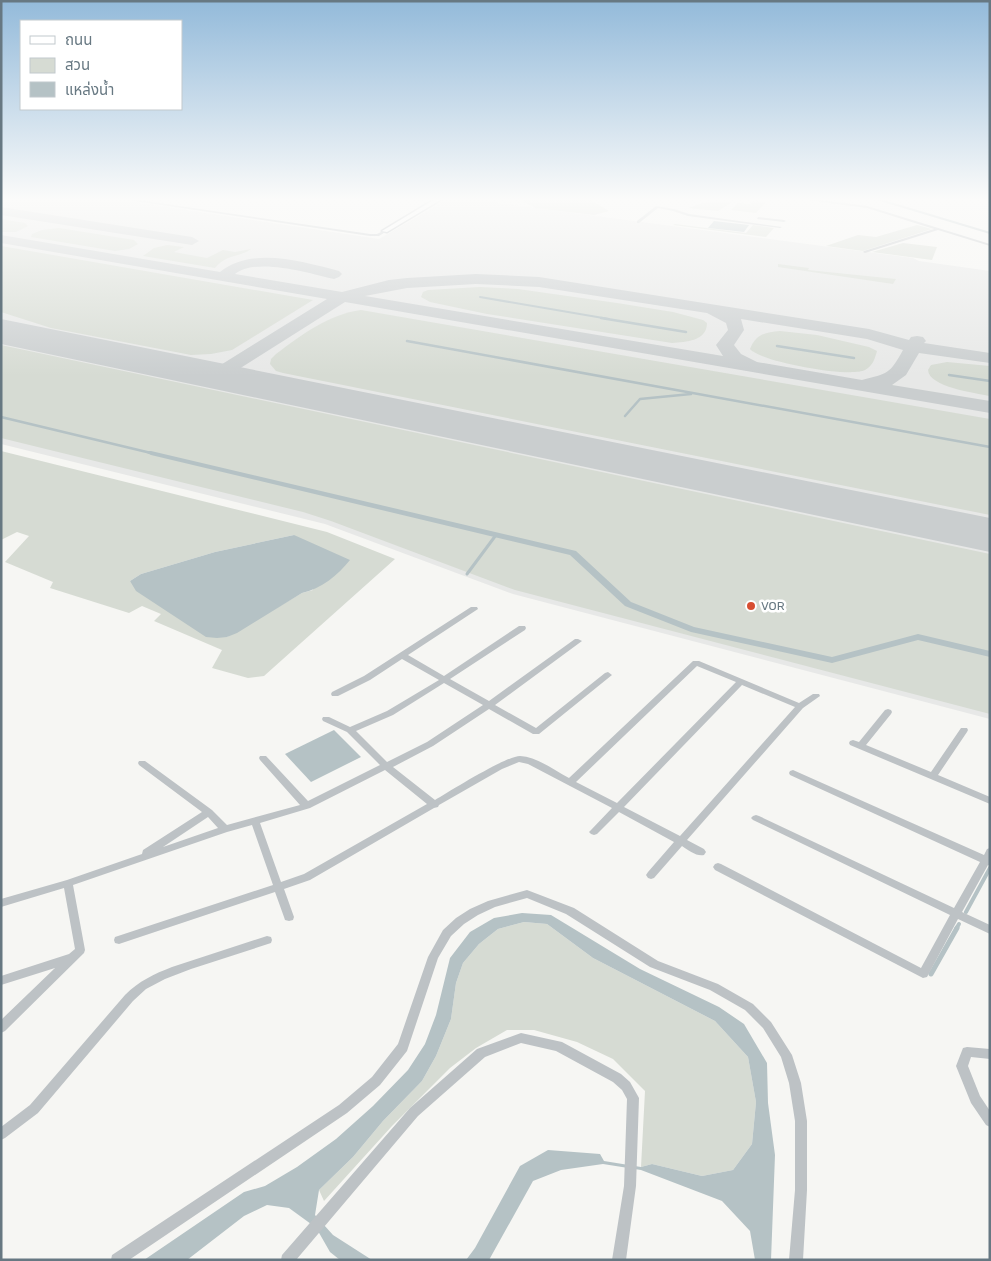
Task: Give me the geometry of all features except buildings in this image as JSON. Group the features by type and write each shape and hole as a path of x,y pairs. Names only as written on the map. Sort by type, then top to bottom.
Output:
{"street":[{"path":"335,694 367,678 403,656 474,609"},
{"path":"350,730 390,713 522,628"},
{"path":"1,903 68,883 225,829 307,806 430,744 488,706 578,641"},
{"path":"403,656 536,732 608,675"},
{"path":"570,781 696,663 800,706"},
{"path":"594,832 742,682"},
{"path":"650,874 800,706 816,696"},
{"path":"888,712 857,744 990,801"},
{"path":"326,718 350,730 386,766 435,805"},
{"path":"932,776 964,730"},
{"path":"263,758 307,806"},
{"path":"119,940 307,877 500,767 518,759 530,761 570,781 701,852"},
{"path":"142,763 209,812 225,829"},
{"path":"718,867 923,974 988,858 793,773"},
{"path":"134,860 209,812"},
{"path":"756,818 990,930"},
{"path":"255,821 289,916"},
{"path":"1,1028 80,950 68,883"},
{"path":"117,1260 344,1109 376,1081 403,1047 433,957 447,933 474,912 492,904 527,894 570,911 597,930 654,964 714,987 749,1006 767,1026 786,1055 796,1083 801,1121 801,1190 796,1260"},
{"path":"1,1134 34,1109 129,998 145,984 172,971 238,952 267,940"},
{"path":"1,980 74,957"},
{"path":"287,1260 414,1112 481,1053 521,1038 558,1046 617,1078 630,1091 633,1098 630,1186 619,1260"},
{"path":"990,1054 967,1052 962,1066 975,1099 990,1122"}],"shaded area":[{"path":"1,258 912,258 919,261 990,271 990,719 513,594 325,524 1,444"}],"green space":[{"path":"1,258 69,258 313,300 232,350 191,355 51,328 1,312"},
{"path":"154,258 229,258 219,263 215,268"},
{"path":"916,258 933,258 932,260"},
{"path":"778,264 809,268 808,270 896,279 893,284 778,267"},
{"path":"480,287 518,289 673,312 703,320 707,323 706,329 700,337 672,343 487,314 430,302 421,297 423,292 428,290"},
{"path":"361,310 990,419 990,515 283,373 276,371 270,364 271,359 276,354 316,326 349,312"},
{"path":"780,331 817,335 869,347 877,351 872,364 865,370 842,372 770,359 750,349 758,337 770,332"},
{"path":"1,345 990,554 990,714 515,590 303,512 1,438"},
{"path":"947,362 990,366 990,396 944,385 930,376 928,370 931,365"},
{"path":"1,451 327,532 395,559 264,676 248,678 212,668 222,650 154,621 161,614 142,606 129,613 50,588 53,582 5,562 29,536 17,532 1,540","holes":["294,535 313,590 302,593 227,637 130,581 141,574 215,552"]},
{"path":"524,922 547,924 593,958 715,1021 748,1057 756,1102 752,1144 733,1170 702,1176 652,1164 641,1167 645,1091 613,1059 577,1042 534,1030 507,1030 476,1048 450,1068 392,1126 324,1201 319,1190 353,1157 383,1121 422,1081 436,1056 451,1019 456,983 463,963 479,944 498,929"}],"water":[{"path":"294,535 350,560 335,576 322,585 302,593 237,633 227,637 206,637 136,591 130,581 141,574 215,552"},
{"path":"334,730 361,757 311,782 285,754"},
{"path":"522,913 551,915 640,969 719,1007 744,1024 767,1063 768,1103 775,1155 771,1260 755,1260 750,1231 722,1201 641,1170 603,1164 561,1170 533,1181 489,1260 466,1260 475,1248 520,1166 548,1150 600,1154 604,1161 641,1167 652,1164 702,1176 733,1170 752,1144 756,1102 748,1057 715,1021 593,958 547,924 524,922 498,929 479,944 463,963 456,983 451,1019 436,1056 422,1081 383,1121 353,1157 319,1190 315,1215 333,1235 372,1260 340,1260 330,1252 318,1231 311,1224 289,1208 267,1205 244,1216 187,1260 144,1260 244,1192 265,1186 297,1167 336,1139 373,1106 408,1070 425,1044 436,1015 450,958 470,932 494,918"}],"waterway":[{"path":"480,297 609,319"},
{"path":"601,318 686,332"},
{"path":"407,341 990,447"},
{"path":"777,346 854,358"},
{"path":"949,375 990,381"},
{"path":"625,416 640,399 691,394"},
{"path":"1,417 151,453"},
{"path":"151,453 573,553 628,604 691,629 832,660 918,637 990,654"},
{"path":"467,574 496,535"},
{"path":"966,912 990,868"},
{"path":"956,929 959,924"},
{"path":"931,974 957,928"}],"taxiway":[{"path":"112,258 342,297"},
{"path":"228,277 225,275 234,268 261,262 277,263 334,274"},
{"path":"342,297 389,285 407,283 507,279 539,282 869,334 914,347"},
{"path":"217,375 342,297"},
{"path":"342,297 990,407"},
{"path":"713,310 734,320 736,330 725,345 729,353 735,358 750,365"},
{"path":"914,347 917,341"},
{"path":"867,384 879,383 894,376 899,372 914,347"},
{"path":"914,347 990,358"}],"runway":[{"path":"1,331 990,535"}],"place":[{"name":"VOR","path":"751,606"}]}
